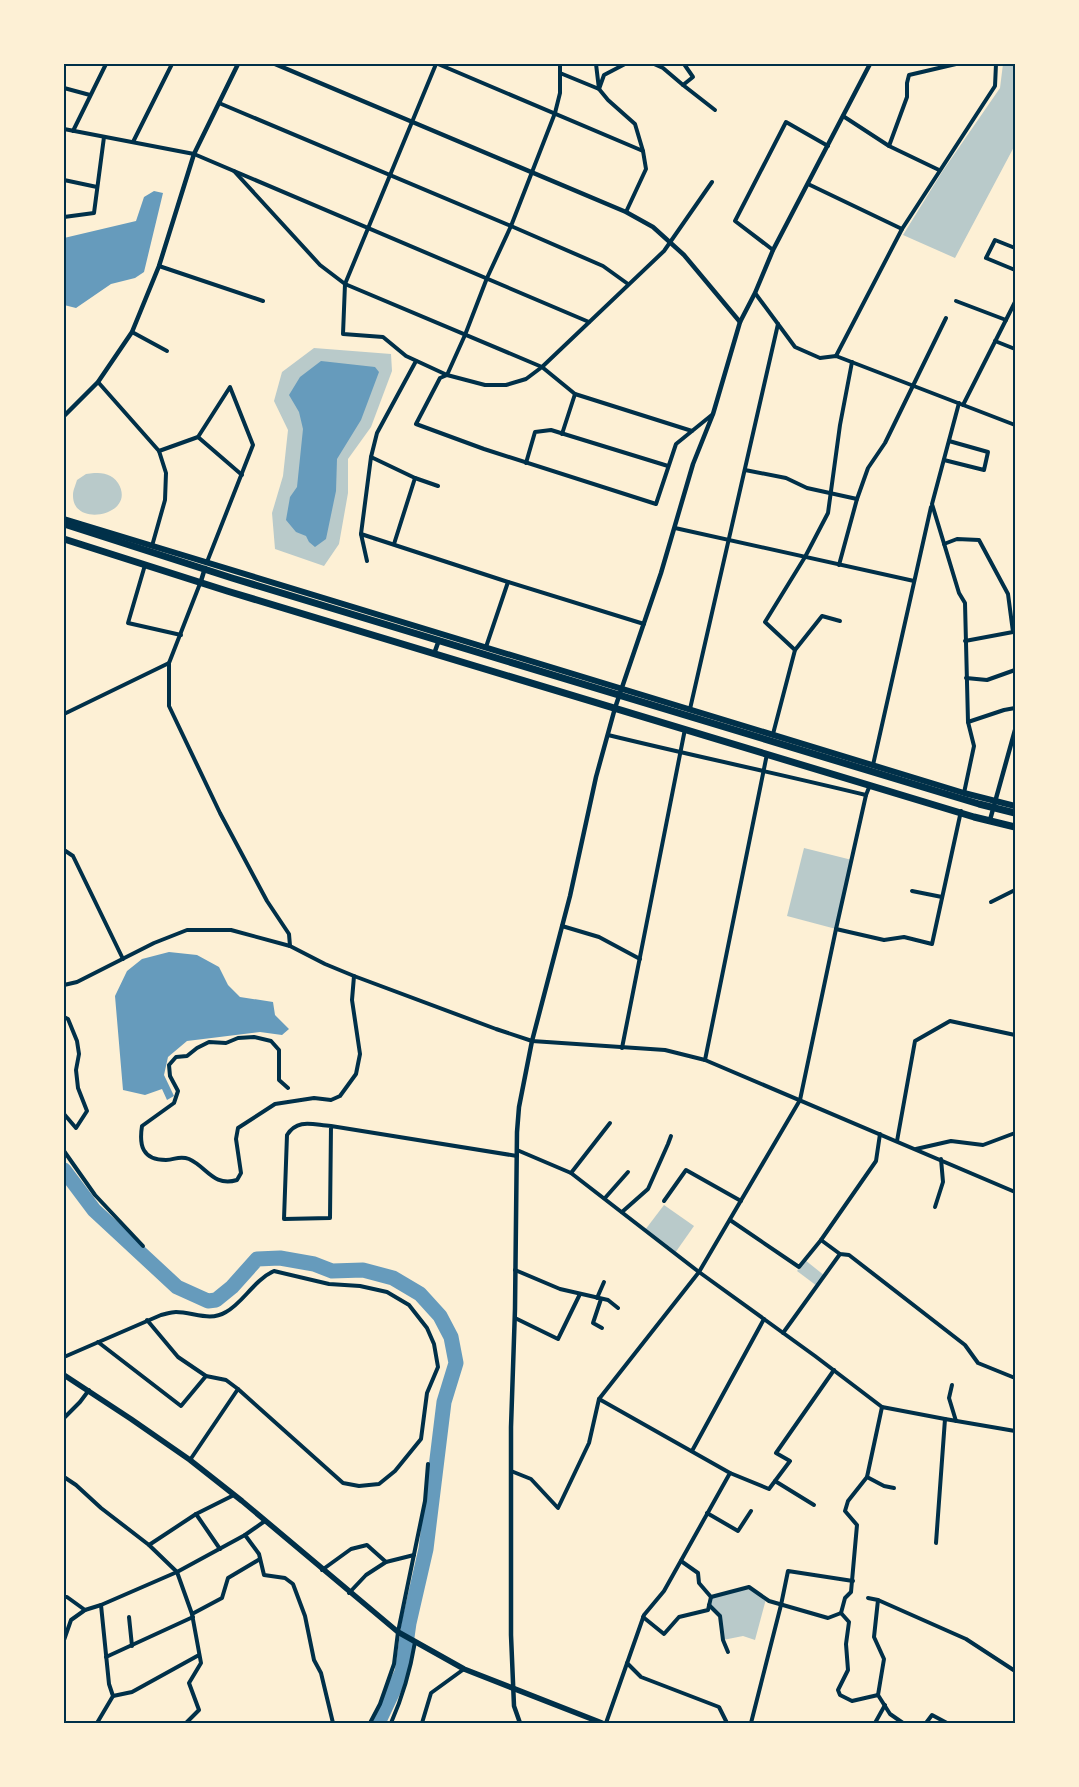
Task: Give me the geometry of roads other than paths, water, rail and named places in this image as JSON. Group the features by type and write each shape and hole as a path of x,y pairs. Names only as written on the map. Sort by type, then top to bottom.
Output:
{"highway":[{"path":"64,519 964,793 1015,806"},
{"path":"64,524 232,578 1015,813"},
{"path":"64,540 145,563 523,682 1015,826"},
{"path":"64,540 965,814 1015,826"}],"main road":[{"path":"64,1375 89,1390 190,1460 398,1632 464,1669 604,1723"}],"street":[{"path":"73,131 106,64"},
{"path":"133,142 172,64"},
{"path":"64,416 98,382 132,332 159,266 194,154 238,64"},
{"path":"274,64 626,212 653,227 684,255 740,322"},
{"path":"643,151 437,64 345,284 343,334 383,337 406,356 447,376 486,385 506,385 526,378 542,367 664,251 712,182"},
{"path":"447,376 487,278 511,226 555,113 560,93 560,64"},
{"path":"596,64 599,89"},
{"path":"599,89 604,75 626,64"},
{"path":"654,64 663,68 715,110"},
{"path":"683,85 693,77 684,64"},
{"path":"813,64 821,64"},
{"path":"520,1723 514,1706 511,1635 511,1470 519,1107 532,1041 562,926 596,777 615,708 675,528 693,464 713,414 740,322 755,294 773,250 870,64"},
{"path":"889,146 907,96 909,75 956,64"},
{"path":"836,356 902,229 995,86 996,64"},
{"path":"560,72 599,89 608,100 635,124 646,169 626,212"},
{"path":"64,88 90,95"},
{"path":"219,103 603,266 628,284"},
{"path":"843,116 889,146 939,170"},
{"path":"773,250 735,221 786,122 828,146"},
{"path":"64,129 194,154 590,322"},
{"path":"64,217 94,213 104,137"},
{"path":"234,170 320,265 345,284 542,367 575,394 692,430"},
{"path":"64,180 97,187"},
{"path":"808,184 902,229"},
{"path":"1015,248 995,240 986,258 1015,270"},
{"path":"159,266 263,301"},
{"path":"755,294 795,348 820,358 836,356 1015,425"},
{"path":"956,301 1006,320"},
{"path":"873,765 948,441 961,404 1006,320 1014,309 1015,302"},
{"path":"839,565 857,499 868,468 885,443 946,318"},
{"path":"690,709 778,324"},
{"path":"132,332 167,351"},
{"path":"996,341 1015,349"},
{"path":"366,561 361,534 371,457 377,434 416,360"},
{"path":"795,650 765,622 805,557 828,514 840,425 852,362"},
{"path":"447,376 440,378 416,424 526,463 656,504 676,444 713,414"},
{"path":"98,382 158,451 166,473 165,500 152,546"},
{"path":"158,451 198,437 230,387 253,445 169,663 169,706 220,813 267,901 289,934 290,946"},
{"path":"562,434 575,394"},
{"path":"526,463 535,432 551,430 668,466"},
{"path":"198,437 242,475"},
{"path":"944,460 984,470 988,452 948,441"},
{"path":"371,457 438,486"},
{"path":"745,470 786,478 807,488 857,499"},
{"path":"394,544 416,478"},
{"path":"932,504 959,593 964,603 968,722 974,746 964,793"},
{"path":"675,528 914,582"},
{"path":"361,534 644,624"},
{"path":"944,544 957,539 978,540 1008,594 1014,632 965,641"},
{"path":"145,563 128,623 181,635"},
{"path":"486,647 508,582"},
{"path":"773,734 795,650 822,616 840,621"},
{"path":"434,654 441,634"},
{"path":"64,714 169,663"},
{"path":"966,678 987,680 1015,670"},
{"path":"968,722 1015,708"},
{"path":"622,1048 685,729"},
{"path":"990,820 1015,730"},
{"path":"608,735 866,795"},
{"path":"705,1060 767,752"},
{"path":"511,1470 531,1479 558,1508 589,1443 599,1399 699,1272 800,1100 866,795 871,784"},
{"path":"836,929 884,940 904,937 932,944 961,811"},
{"path":"64,850 73,856 123,959"},
{"path":"912,890 942,898"},
{"path":"991,902 1015,890"},
{"path":"562,926 599,937 640,959"},
{"path":"64,985 77,982 154,944 188,930 231,930 290,946 354,976 496,1030 532,1041 665,1050 705,1060 1015,1192"},
{"path":"288,1088 279,1080 280,1050 271,1041 254,1037 238,1038 226,1043 209,1042 187,1056 176,1057 169,1066 170,1076 178,1091 174,1103 142,1126 140,1140 143,1150 156,1159 168,1160 178,1157 190,1160 211,1176 229,1182 237,1180 241,1173 236,1139 238,1128 276,1104 314,1098 331,1100 340,1096 356,1074 360,1054 352,1000 354,976"},
{"path":"64,1017 68,1019 77,1041 79,1054 76,1070 78,1088 87,1111 76,1128 64,1114"},
{"path":"897,1141 915,1041 950,1021 1015,1035"},
{"path":"571,1173 610,1123"},
{"path":"331,1126 330,1218 284,1219 287,1135 295,1125 331,1126 517,1156"},
{"path":"916,1149 951,1141 983,1145 1015,1133"},
{"path":"730,1220 799,1267 876,1160 880,1134"},
{"path":"622,1212 648,1188 671,1136"},
{"path":"518,1150 571,1173 699,1272 783,1332 882,1407 1015,1431"},
{"path":"64,1151 95,1195 143,1246"},
{"path":"935,1207 943,1182 941,1159"},
{"path":"664,1201 686,1170 741,1201"},
{"path":"605,1198 628,1172"},
{"path":"820,1240 840,1254 849,1255 964,1345 978,1363 1015,1378"},
{"path":"783,1332 840,1254"},
{"path":"515,1270 560,1289 608,1300 618,1308"},
{"path":"64,1357 147,1320 161,1314 177,1312 198,1316 215,1316 227,1312 266,1275 274,1271 329,1284 360,1286 387,1292 409,1304 427,1328 434,1344 438,1367 427,1393 421,1439 395,1471 379,1484 359,1486 343,1483 238,1389 226,1380 206,1376 178,1357 147,1320"},
{"path":"602,1328 593,1323 604,1282"},
{"path":"515,1318 558,1339 580,1294"},
{"path":"692,1451 764,1319"},
{"path":"98,1342 181,1406 206,1376"},
{"path":"599,1399 730,1473 768,1489 790,1461 776,1453 834,1370"},
{"path":"952,1385 949,1398 956,1420"},
{"path":"190,1460 238,1389"},
{"path":"64,1418 89,1390"},
{"path":"841,1613 845,1598 851,1592 857,1525 845,1511 848,1501 867,1477 882,1407"},
{"path":"936,1543 945,1418"},
{"path":"370,1723 380,1704 394,1664 398,1632 425,1501 428,1464"},
{"path":"604,1723 643,1617 664,1591 730,1473"},
{"path":"64,1477 149,1544 177,1572 193,1615 201,1663 189,1683 199,1710 186,1723"},
{"path":"867,1477 884,1486 894,1488"},
{"path":"775,1481 814,1505"},
{"path":"149,1544 196,1514 234,1495"},
{"path":"707,1514 738,1531 751,1511"},
{"path":"196,1514 220,1549"},
{"path":"64,1640 71,1620 84,1610 101,1605 177,1572 245,1535 265,1521"},
{"path":"245,1535 259,1554 264,1575 285,1578 294,1584 305,1616 314,1660 322,1672 333,1723"},
{"path":"322,1570 351,1549 367,1545 386,1562"},
{"path":"349,1593 366,1575 386,1562 414,1555"},
{"path":"106,1657 193,1615 222,1598 228,1578 260,1559"},
{"path":"681,1561 698,1573 699,1583 711,1597"},
{"path":"750,1723 788,1571 853,1580"},
{"path":"711,1597 749,1588 768,1601 828,1618 841,1613"},
{"path":"64,1597 67,1597 84,1610"},
{"path":"643,1617 664,1634 679,1617 708,1610 711,1597"},
{"path":"868,1598 878,1600 966,1639 1015,1671"},
{"path":"878,1600 874,1637 884,1659 878,1695 890,1714 903,1723"},
{"path":"709,1604 720,1616 723,1640 728,1652"},
{"path":"101,1605 109,1684 113,1696"},
{"path":"841,1613 849,1622 846,1644 848,1670 838,1690 840,1695 852,1700 878,1695"},
{"path":"129,1618 132,1646"},
{"path":"391,1723 406,1686 416,1642"},
{"path":"97,1723 113,1696 132,1692 199,1654"},
{"path":"627,1663 641,1677 719,1707 727,1723"},
{"path":"422,1723 431,1693 464,1669"},
{"path":"875,1723 885,1705"},
{"path":"926,1723 932,1715 947,1723"}],"water":[{"path":"154,191 163,193 144,272 135,278 111,284 76,308 64,305 64,238 136,221 144,197"},
{"path":"321,361 375,367 379,372 361,420 337,459 336,491 326,539 315,547 306,536 296,532 286,520 290,497 297,487 303,429 299,412 289,395 300,377"},
{"path":"169,952 197,955 219,967 228,985 240,997 273,1002 275,1015 289,1029 282,1035 260,1032 187,1041 168,1057 164,1075 174,1096 167,1100 162,1089 145,1095 123,1090 115,996 127,971 142,959"}],"waterway":[{"path":"64,1170 94,1210 177,1287 208,1301 216,1300 232,1287 257,1259 280,1258 314,1264 332,1271 363,1270 393,1278 420,1294 440,1316 451,1337 456,1363 444,1402 426,1549 409,1623 402,1672 378,1723"}]}
